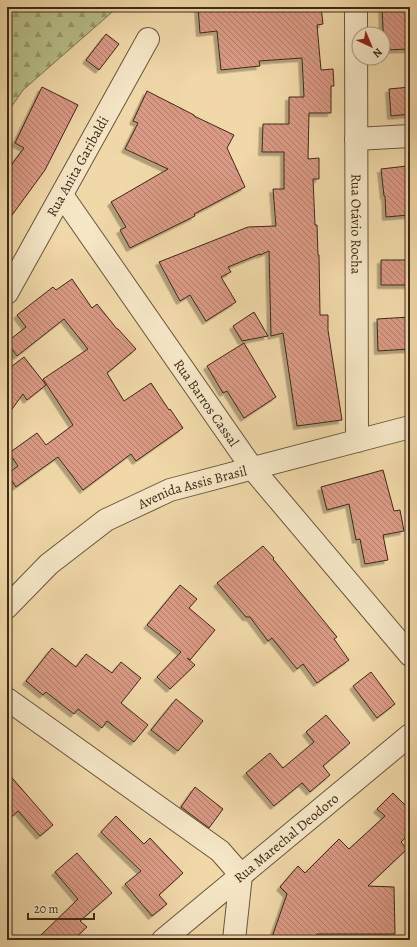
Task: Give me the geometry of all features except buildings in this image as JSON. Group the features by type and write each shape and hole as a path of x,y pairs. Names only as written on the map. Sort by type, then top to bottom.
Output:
{"street":[{"name":"Rua Otávio Rocha","path":"356,7 357,441"},
{"name":"Rua Anita Garibaldi","path":"7,293 148,39"},
{"path":"356,139 410,136"},
{"name":"Rua Barros Cassal","path":"62,195 252,468 410,655"},
{"name":"Avenida Assis Brasil","path":"7,607 49,564 106,520 170,490 410,427"},
{"path":"7,699 220,851 241,875 234,940"},
{"name":"Rua Marechal Deodoro","path":"163,940 410,735"}],"green space":[{"path":"7,7 118,7 23,90 7,113"}]}
